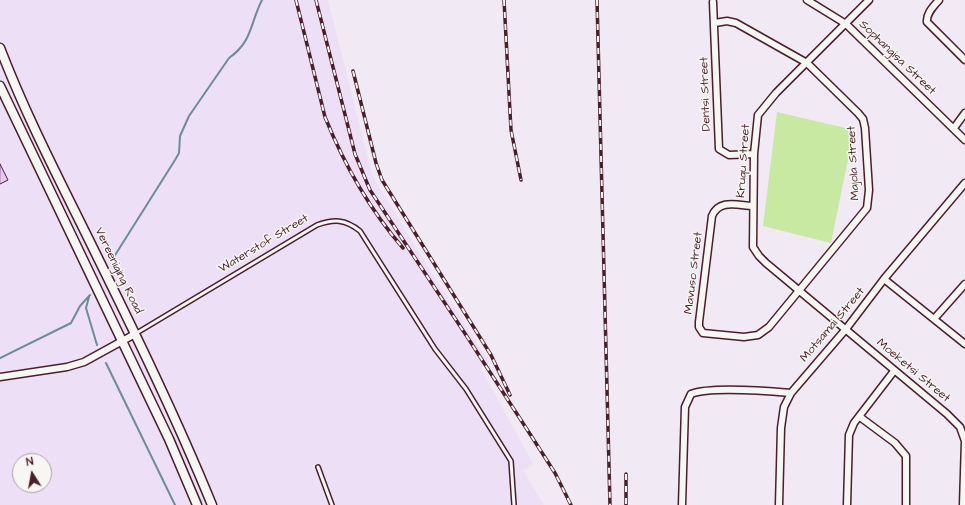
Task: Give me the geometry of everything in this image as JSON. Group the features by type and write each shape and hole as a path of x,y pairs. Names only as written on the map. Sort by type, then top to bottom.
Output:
{"main road":[{"name":"Vereeniging Road","path":"0,48 21,98 182,435 212,505"},
{"path":"0,86 169,439 197,505"}],"street":[{"name":"Sophangisa Street","path":"807,0 846,24 965,140"},
{"name":"Kruqu Street","path":"846,329 758,256 753,247 752,206 754,154 758,115 776,93 869,0"},
{"path":"939,0 926,18 927,22 965,60"},
{"name":"Dentsi Street","path":"713,2 719,149 729,155 754,154"},
{"name":"Majola Street","path":"715,23 727,21 736,22 807,63 863,119 869,196 867,208 798,290"},
{"path":"954,128 965,113"},
{"name":"Motsamai Street","path":"779,505 781,428 784,407 791,393 846,329 884,279 965,183"},
{"name":"Mavuso Street","path":"752,206 729,204 722,205 715,209 712,216 699,322 701,330 708,335 729,337 758,335 770,327 798,290"},
{"path":"884,279 965,344"},
{"path":"934,319 965,284"},
{"name":"Moeketsi Street","path":"846,329 894,371 947,414 960,427 965,442 964,505"},
{"name":"Waterstof Street","path":"0,377 73,366 122,343 135,334"},
{"path":"847,505 849,435 854,423 894,371"},
{"path":"682,505 685,407 691,394 712,391 755,390 791,393"},
{"path":"860,417 895,443 906,456 906,505"}],"lane":[{"name":"Waterstof Street","path":"135,334 317,225 338,220 347,222 360,232 435,349 466,389 506,454 512,466 514,505"},
{"path":"318,467 332,505"}],"shaded area":[{"path":"0,0 328,0 372,175 422,257 490,363 480,367 534,465 523,470 544,505 0,505"}],"green space":[{"path":"777,112 854,130 831,243 763,226"}],"building":[{"path":"0,164 8,180 0,184"}],"waterway":[{"path":"112,260 179,153 180,136 189,116 229,58 243,45 262,0"},
{"path":"0,358 71,323 80,306 90,295"},
{"path":"89,297 86,308 97,345"},
{"path":"106,363 175,505"}],"railway":[{"path":"296,0 325,117 332,135 349,169 369,202 403,248"},
{"path":"316,0 355,154 370,190 555,473 571,505"},
{"path":"504,0 511,130 521,180"},
{"path":"597,0 610,505"},
{"path":"353,71 376,163 382,180 491,355 510,395"},
{"path":"626,474 626,505"}]}
